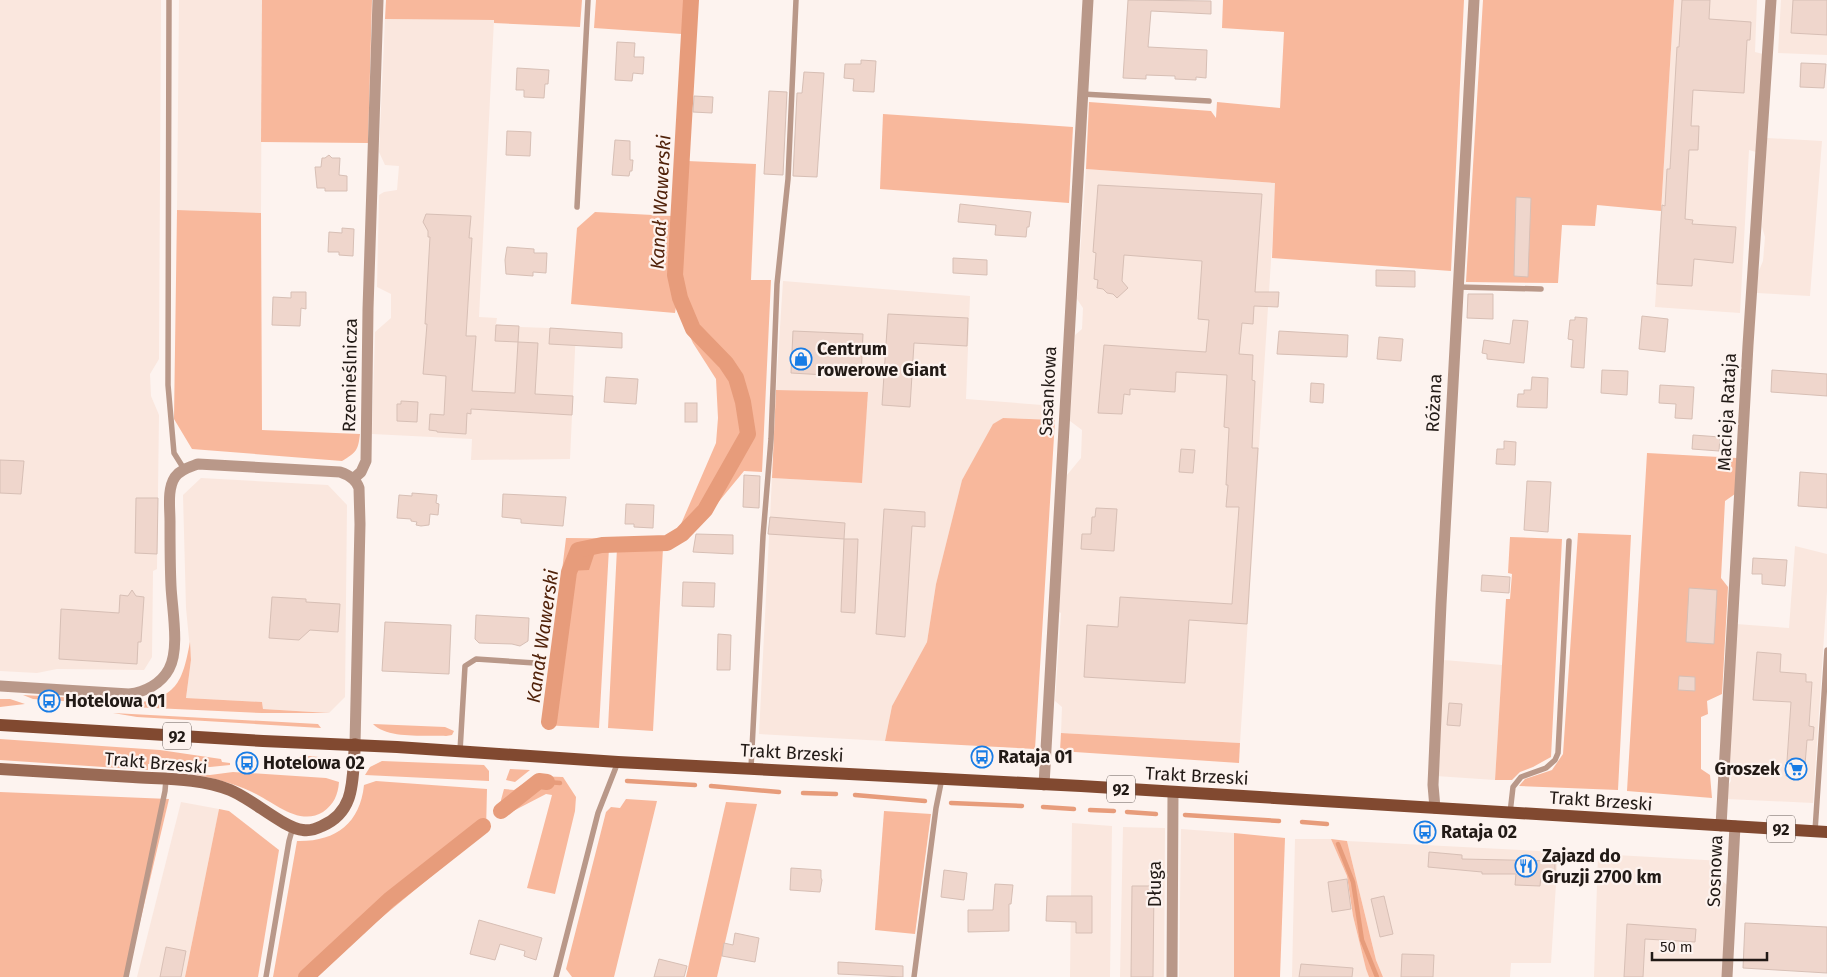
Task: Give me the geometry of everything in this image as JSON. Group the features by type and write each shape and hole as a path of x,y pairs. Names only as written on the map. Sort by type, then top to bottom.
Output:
{"main road":[{"name":"Trakt Brzeski","path":"0,724 253,740 354,744 618,762 1044,784 1821,832"}],"street":[{"name":"Rzemieślnicza","path":"353,479 361,472 366,462 378,0"},
{"name":"Sasankowa","path":"1044,784 1088,0"},
{"name":"Różana","path":"1435,808 1433,785 1440,623 1474,0"},
{"name":"Macieja Rataja","path":"1720,826 1748,345 1771,0"},
{"path":"0,686 129,694 139,693 148,689 166,673 175,648 171,587 169,496 175,477 184,469 198,464 340,472 348,475 357,483 359,488 360,524 351,790 343,811 322,826 302,830 293,827"},
{"name":"Trakt Brzeski","path":"0,769 206,783 230,790 250,799 293,827"},
{"name":"Długa","path":"1172,977 1173,792"},
{"name":"Sosnowa","path":"1728,977 1735,826"}],"lane":[{"path":"169,0 168,385 174,453 184,469"},
{"path":"577,207 588,0"},
{"path":"751,768 763,536 771,439 777,284 788,180 796,0"},
{"path":"1082,94 1209,101"},
{"path":"1458,287 1541,289"},
{"path":"1510,812 1513,787 1522,777 1546,768 1558,753 1569,541"},
{"path":"1821,832 1827,650"},
{"path":"460,752 465,666 476,659 535,663"},
{"path":"556,977 598,813 618,762"},
{"path":"914,977 936,808 942,778"},
{"path":"126,977 166,779"},
{"path":"266,977 293,827"}],"shaded area":[{"path":"0,0 161,0 159,359 150,374 151,396 159,415 157,569 153,571 152,657 144,670 57,669 37,673 0,671"},
{"path":"179,0 262,0 261,213 177,210"},
{"path":"262,0 372,0 368,143 261,142"},
{"path":"386,0 582,0 580,27 494,23 494,20 385,19"},
{"path":"596,0 698,0 687,161 756,164 751,280 771,280 762,472 744,471 711,511 670,548 663,548 653,731 608,728 617,548 609,548 599,728 543,725 566,538 664,539 678,531 716,443 718,418 716,379 693,343 676,307 675,313 571,304 577,228 595,212 672,216 682,34 594,28"},
{"path":"1223,0 1464,0 1451,271 1272,258 1275,183 1086,169 1089,102 1211,111 1216,118 1217,102 1280,108 1284,32 1222,28"},
{"path":"1483,0 1674,0 1661,211 1597,205 1595,226 1562,225 1558,283 1466,282"},
{"path":"1674,0 1757,0 1755,52 1763,54 1756,152 1749,150 1740,313 1655,307"},
{"path":"1781,0 1827,0 1827,55 1778,53"},
{"path":"385,19 494,20 479,317 497,318 496,324 576,329 570,459 471,460 472,439 372,434 375,332 391,318 391,294 377,287 379,195 384,192 397,190 399,166 385,165 379,152"},
{"path":"883,114 1073,127 1069,203 880,189"},
{"path":"1767,138 1822,141 1810,296 1757,293 1758,273 1763,261 1765,237 1762,227"},
{"path":"1086,169 1276,183 1240,743 1061,733 1062,707 1055,701 1067,475 1081,458 1082,430 1070,421 1075,335 1082,329 1083,308 1077,299"},
{"path":"177,210 261,213 262,430 360,434 356,450 351,455 342,461 192,449 174,419"},
{"path":"783,281 970,296 966,399 1055,406 1055,420 1003,418 994,424 962,480 936,584 927,642 892,706 885,741 759,734 772,478 861,483 868,393 776,390"},
{"path":"776,390 868,392 862,483 772,478"},
{"path":"1003,418 1055,420 1035,749 885,741 892,706 927,642 936,584 962,480 993,424"},
{"path":"1647,453 1737,458 1735,494 1725,501 1721,578 1728,587 1722,694 1707,701 1708,714 1701,717 1701,769 1710,775 1712,798 1627,791"},
{"path":"201,478 328,485 347,505 345,697 329,713 263,709 262,702 186,698 191,660 186,608 183,495"},
{"path":"1578,533 1631,535 1618,790 1519,786 1525,779 1552,770 1563,754"},
{"path":"1510,537 1562,539 1551,757 1520,772 1512,780 1495,780 1506,599 1510,599 1512,574 1508,573"},
{"path":"1795,546 1827,554 1827,591 1813,803 1727,799 1727,787 1731,781 1731,768 1727,762 1736,624 1789,628"},
{"path":"585,548 595,552 589,570 568,571 567,556"},
{"path":"190,642 191,660 186,698 262,702 263,709 329,713 262,713 132,707 132,704 159,697 175,686 184,668"},
{"path":"1444,660 1502,665 1495,780 1436,776"},
{"path":"23,695 78,698 122,705 33,699"},
{"path":"0,699 10,699 25,704 0,707"},
{"path":"113,713 318,724 321,728 137,717"},
{"path":"373,724 445,727 454,731 452,735 446,736 407,735 388,732 379,729"},
{"path":"1061,733 1240,743 1239,763 1060,751"},
{"path":"0,739 160,750 221,759 222,762 230,763 230,765 210,767 148,764 148,770 0,760"},
{"path":"309,756 319,757 319,767 316,770 267,767 268,761"},
{"path":"382,761 484,765 489,771 489,781 365,775 370,767"},
{"path":"510,769 530,770 515,782 506,780"},
{"path":"233,772 326,778 339,782 335,799 327,809 314,816 305,816 286,811 238,786 192,774 210,775"},
{"path":"535,776 563,777 576,797 575,811 555,894 527,888 552,795 546,794 500,818 504,789 514,790"},
{"path":"376,781 487,789 486,831 369,928 317,977 273,977 297,841 323,838 343,828 357,810 362,799 364,785"},
{"path":"0,792 169,799 127,977 0,977"},
{"path":"626,799 657,801 614,977 572,977 566,969 606,812 611,807 620,808"},
{"path":"181,802 219,809 185,977 137,977"},
{"path":"726,802 757,804 717,977 686,977"},
{"path":"219,809 229,811 279,850 258,977 185,977"},
{"path":"884,811 931,814 915,934 875,930"},
{"path":"1072,823 1112,826 1110,977 1070,977"},
{"path":"1123,827 1165,828 1164,977 1120,977"},
{"path":"1181,829 1234,833 1234,977 1179,977"},
{"path":"1234,833 1285,838 1280,977 1234,977"},
{"path":"1295,839 1331,839 1347,876 1353,916 1369,977 1292,977"},
{"path":"1331,839 1347,841 1376,960 1383,977 1369,977 1353,916 1347,876"},
{"path":"1347,841 1558,852 1551,963 1511,963 1510,977 1383,977 1376,960"},
{"path":"1598,854 1723,861 1721,880 1727,885 1722,977 1594,977"}],"building":[{"path":"1128,0 1211,1 1211,14 1151,11 1148,47 1207,50 1206,78 1196,77 1196,80 1175,79 1175,76 1146,75 1146,79 1123,78"},
{"path":"1682,0 1710,0 1709,19 1751,22 1750,40 1747,40 1744,93 1693,90 1691,126 1699,126 1698,150 1689,150 1685,219 1693,220 1692,224 1736,227 1733,263 1694,259 1692,286 1657,284 1662,205 1665,206 1667,169 1670,169 1677,47 1679,47"},
{"path":"1793,0 1827,0 1827,35 1791,33"},
{"path":"617,42 635,43 634,57 644,57 643,74 633,73 632,81 615,80"},
{"path":"861,60 876,61 874,92 853,91 854,79 844,78 845,64 861,64"},
{"path":"1801,63 1826,64 1824,88 1800,87"},
{"path":"517,68 549,70 544,98 524,97 524,90 516,90"},
{"path":"804,72 824,73 817,177 793,176 797,93 802,93"},
{"path":"769,91 787,92 783,175 764,174"},
{"path":"694,96 713,97 712,113 693,112"},
{"path":"507,131 531,132 530,156 506,155"},
{"path":"615,140 630,141 630,160 633,160 632,171 630,171 629,176 612,175"},
{"path":"329,155 332,158 340,158 339,175 347,176 347,191 325,191 325,188 317,188 315,167 321,167 322,158"},
{"path":"1098,185 1262,194 1255,292 1279,292 1278,307 1254,306 1253,324 1242,323 1239,354 1253,355 1252,380 1255,381 1252,448 1258,448 1247,624 1189,620 1185,683 1084,677 1087,625 1118,627 1120,597 1232,604 1239,507 1226,507 1229,428 1224,427 1227,375 1176,372 1175,392 1130,389 1130,395 1124,394 1122,414 1098,413 1104,345 1206,352 1209,320 1198,319 1202,261 1124,255 1122,281 1128,288 1117,298 1103,289 1097,288 1098,280 1094,279 1096,253 1093,252"},
{"path":"1516,197 1531,198 1528,277 1514,276"},
{"path":"960,204 1031,212 1026,237 995,235 996,225 958,222"},
{"path":"426,214 471,216 469,238 472,238 466,336 476,336 472,391 515,393 518,342 538,343 535,394 573,396 572,415 471,409 471,414 467,413 466,434 429,430 430,414 444,415 446,376 423,374 430,237 428,237 428,231 423,222"},
{"path":"342,228 354,229 353,256 339,255 339,252 328,252 329,232 342,233"},
{"path":"507,247 534,249 534,253 547,253 546,273 533,272 533,276 506,274 505,260"},
{"path":"953,258 987,260 987,275 953,273"},
{"path":"1376,270 1415,271 1415,287 1376,286"},
{"path":"291,292 306,292 306,309 301,308 300,326 272,325 273,297 291,298"},
{"path":"1468,294 1493,294 1493,319 1467,318"},
{"path":"888,314 968,318 967,346 914,343 910,407 882,405"},
{"path":"1642,316 1668,319 1665,352 1639,349"},
{"path":"1575,317 1587,318 1584,368 1571,367 1573,340 1568,339 1570,320 1575,320"},
{"path":"1513,320 1528,321 1524,363 1487,359 1487,354 1482,353 1484,340 1510,344"},
{"path":"496,325 519,326 518,342 495,341"},
{"path":"550,328 622,333 622,348 549,344"},
{"path":"793,331 863,334 861,377 791,373"},
{"path":"1279,331 1348,335 1347,357 1277,354"},
{"path":"1379,337 1403,339 1401,361 1377,359"},
{"path":"1602,370 1628,371 1627,395 1601,393"},
{"path":"1772,370 1827,374 1827,396 1771,392"},
{"path":"606,377 638,379 636,404 604,402"},
{"path":"1532,377 1548,378 1547,408 1517,407 1518,394 1524,394 1524,390 1531,390"},
{"path":"1311,383 1324,384 1323,403 1310,402"},
{"path":"1660,385 1694,387 1692,419 1675,418 1676,404 1659,403"},
{"path":"401,401 418,402 417,422 397,421 397,404 401,404"},
{"path":"685,403 697,403 697,422 685,422"},
{"path":"1693,435 1720,437 1719,451 1692,449"},
{"path":"1504,441 1516,442 1515,465 1496,464 1497,449 1504,449"},
{"path":"1181,449 1195,450 1193,473 1179,472"},
{"path":"0,460 24,461 21,494 0,493"},
{"path":"1800,472 1827,474 1827,508 1798,506"},
{"path":"744,475 760,476 759,508 743,507"},
{"path":"1527,481 1551,482 1548,532 1524,530"},
{"path":"412,493 437,495 436,503 439,504 438,515 430,514 429,525 416,525 417,522 411,521 411,519 397,518 399,495 412,496"},
{"path":"503,494 566,497 563,526 521,523 521,519 502,517"},
{"path":"136,498 158,498 157,554 135,553"},
{"path":"626,504 654,505 653,528 634,527 634,524 625,524"},
{"path":"1096,508 1117,509 1114,551 1081,549 1082,534 1091,534 1092,517 1095,517"},
{"path":"884,509 925,512 925,527 912,526 905,637 876,634"},
{"path":"770,517 845,523 844,539 768,534"},
{"path":"696,534 733,535 733,554 693,552"},
{"path":"844,539 858,539 855,613 841,612"},
{"path":"1753,558 1787,560 1785,586 1762,584 1762,574 1752,574"},
{"path":"1482,575 1510,577 1509,593 1481,591"},
{"path":"683,582 715,583 714,607 682,606"},
{"path":"1689,588 1717,590 1714,644 1686,642"},
{"path":"132,590 136,596 144,597 141,642 138,642 137,664 59,659 61,609 119,613 120,595 128,596"},
{"path":"272,597 340,604 338,632 310,630 299,640 269,638"},
{"path":"476,615 529,618 528,641 520,646 479,643 475,639"},
{"path":"385,622 451,625 449,674 382,671"},
{"path":"718,634 731,635 730,670 717,670"},
{"path":"1757,652 1781,654 1780,672 1806,674 1806,682 1812,682 1809,726 1814,727 1813,740 1807,740 1804,777 1786,776 1791,702 1753,700"},
{"path":"1679,676 1695,677 1695,691 1678,690"},
{"path":"1449,703 1462,704 1460,726 1447,725"},
{"path":"1429,852 1462,855 1462,859 1555,861 1555,875 1541,875 1540,886 1515,885 1516,874 1482,874 1482,872 1428,867"},
{"path":"791,868 821,870 820,892 790,890"},
{"path":"944,870 967,873 964,900 941,897"},
{"path":"1347,879 1351,909 1332,912 1328,882"},
{"path":"995,884 1013,885 1011,904 1009,904 1009,931 968,932 968,910 993,910"},
{"path":"1132,886 1154,886 1153,977 1131,977"},
{"path":"1047,896 1092,896 1092,933 1076,933 1076,922 1046,921"},
{"path":"1384,896 1393,934 1380,937 1371,899"},
{"path":"479,920 542,938 536,960 524,956 525,951 500,944 495,960 470,954"},
{"path":"1745,923 1827,927 1827,973 1743,968"},
{"path":"1627,924 1696,929 1695,942 1645,939 1643,977 1624,977"},
{"path":"735,933 759,938 755,962 722,956 724,943 733,945"},
{"path":"166,947 186,951 181,977 160,977"},
{"path":"1402,954 1434,955 1433,977 1401,977"},
{"path":"659,959 687,966 684,977 654,977"},
{"path":"838,962 903,966 903,977 838,974"},
{"path":"1301,964 1353,968 1352,977 1299,977"}],"waterway":[{"name":"Kanał Wawerski","path":"549,722 569,572 578,550 602,545 667,543 682,534 705,510 748,434 743,402 736,378 726,363 693,329 680,298 675,275 691,0"},
{"name":"Kanał Wawerski","path":"501,811 539,781 547,782"},
{"path":"627,781 695,785"},
{"path":"547,782 560,783"},
{"path":"711,786 779,792"},
{"path":"803,793 836,794"},
{"path":"855,795 925,801"},
{"path":"951,803 1022,806"},
{"path":"1043,807 1074,809"},
{"path":"1090,810 1114,811"},
{"path":"1127,812 1156,814"},
{"path":"1185,815 1279,821"},
{"path":"1302,822 1327,824"},
{"name":"Kanał Wawerski","path":"306,977 389,900 483,826"},
{"path":"1338,844 1353,882 1362,940 1377,977"}],"place":[{"name":"Centrum rowerowe Giant","path":"801,359"},
{"name":"Hotelowa 01","path":"49,701"},
{"name":"Rataja 01","path":"982,757"},
{"name":"Hotelowa 02","path":"247,763"},
{"name":"Groszek","path":"1796,769"},
{"name":"Rataja 02","path":"1425,832"},
{"name":"Zajazd do Gruzji 2700 km","path":"1526,866"}]}
